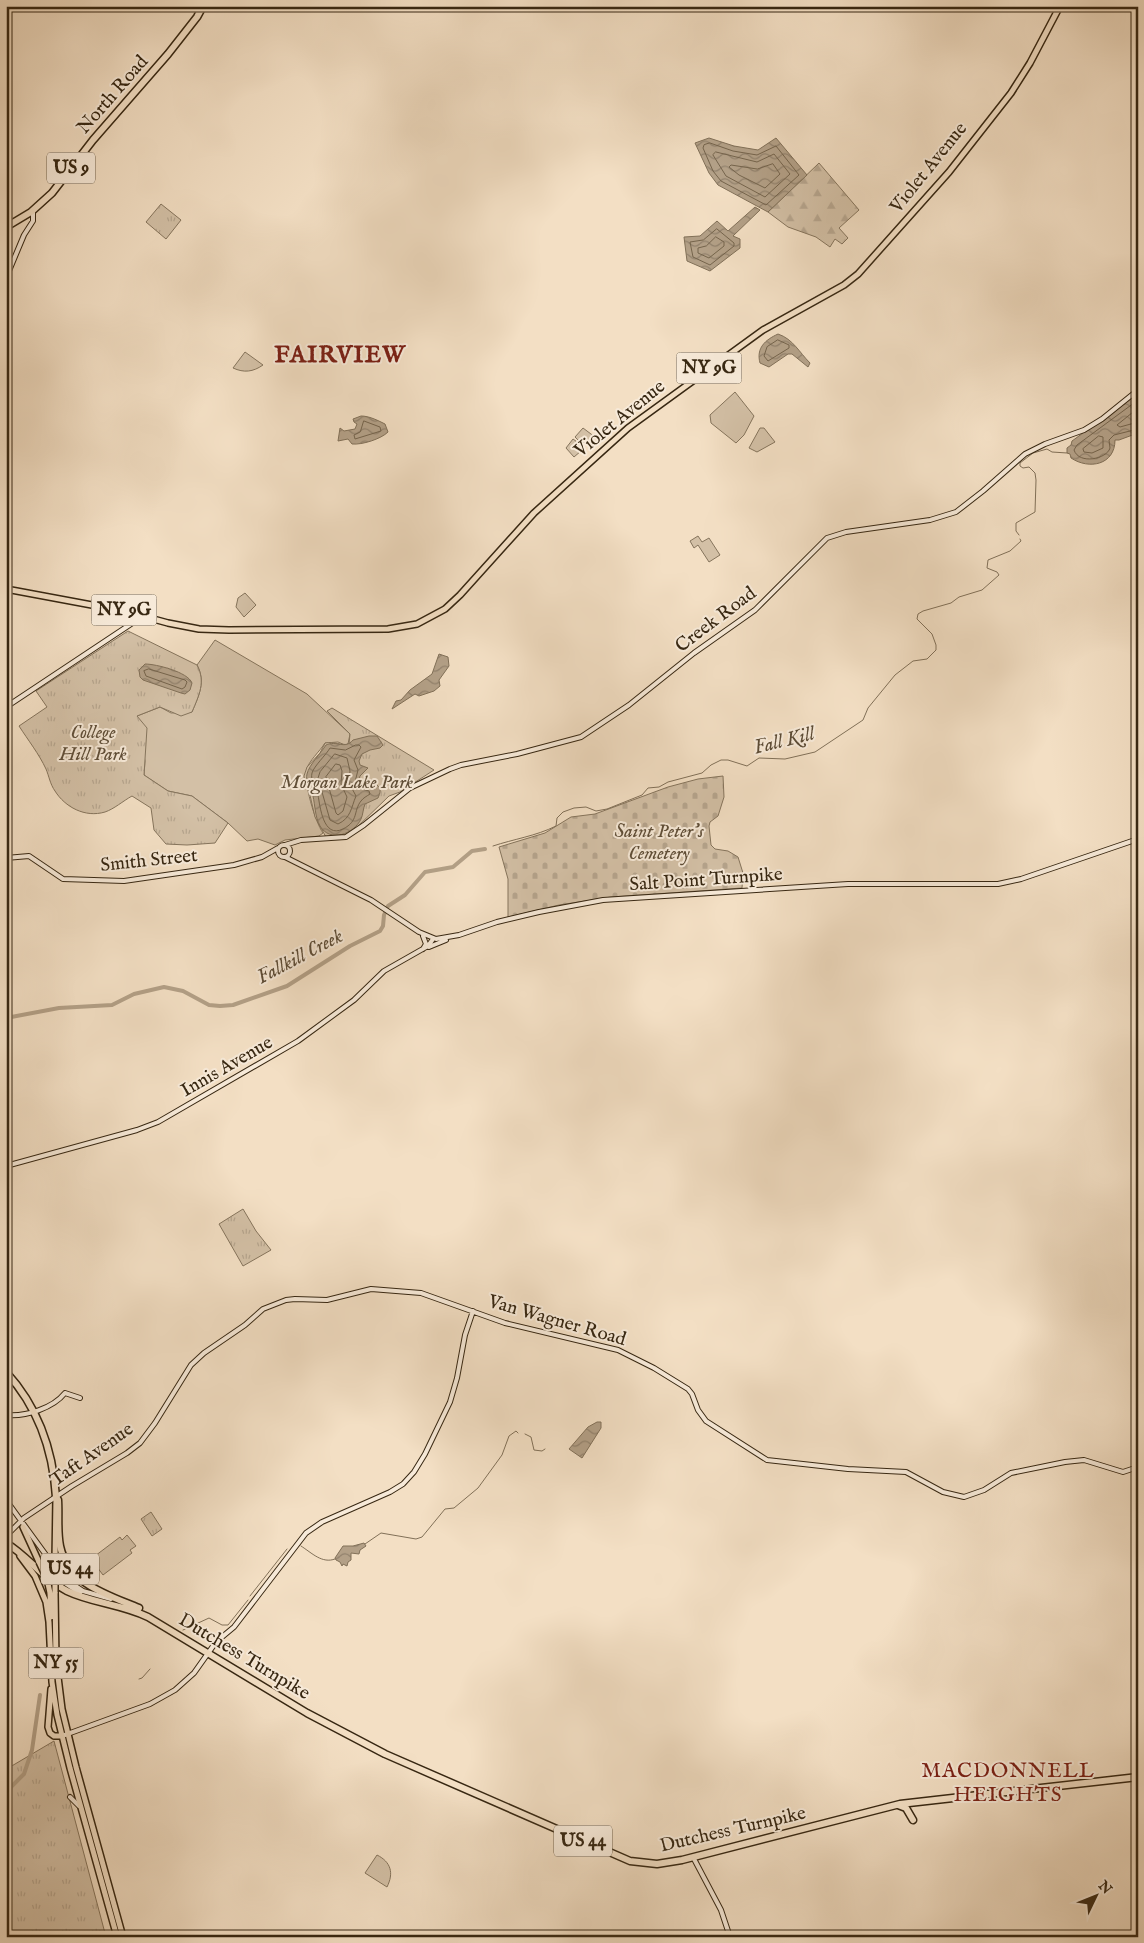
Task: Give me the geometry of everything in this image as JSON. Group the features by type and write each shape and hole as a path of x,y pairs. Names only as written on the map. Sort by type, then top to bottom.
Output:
{"highway":[{"name":"North Road","path":"34,207 54,190 96,137 163,60 197,17 201,8"},
{"name":"US 9","path":"6,222 34,207"},
{"name":"US 9","path":"6,226 34,207"},
{"name":"US 44","path":"6,1372 22,1391 34,1412 51,1455 56,1497 58,1500 60,1547 71,1570 91,1588 135,1607"},
{"name":"US 44","path":"7,1543 46,1577 66,1591 114,1604"},
{"name":"Dutchess Turnpike","path":"114,1604 148,1617 210,1652"},
{"name":"Dutchess Turnpike","path":"135,1607 160,1619 278,1694 394,1758 620,1858 640,1862 657,1864 693,1857 894,1805 1138,1777"},
{"path":"894,1805 906,1808 913,1820"}],"main road":[{"name":"Violet Avenue","path":"143,616 185,627 213,630 393,629 421,622 442,611 457,598 534,513 628,428 763,330 844,285 858,274 949,172 1011,92 1033,58 1060,6"},
{"name":"NY 9G","path":"6,589 117,609 143,616"},
{"name":"NY 55","path":"56,1497 53,1592 56,1669 65,1735 123,1937"},
{"path":"22,1524 53,1592 50,1650"},
{"name":"NY 55","path":"7,1543 28,1566 42,1591 47,1610 52,1678 82,1812 117,1937"},
{"path":"52,1678 48,1729 54,1736 65,1735"}],"street":[{"path":"6,279 30,223 34,207"},
{"name":"Creek Road","path":"278,848 287,847 300,840 346,837 410,788 438,773 462,764 507,757 566,742 587,733 632,703 694,653 755,610 819,544 830,536 889,525 930,520 956,512 1025,454 1045,444 1084,430 1102,419 1138,390"},
{"path":"6,707 143,616"},
{"name":"Salt Point Turnpike","path":"433,938 440,939 459,935 497,922 603,900 848,884 998,884 1021,879 1138,839"},
{"path":"287,847 287,856"},
{"path":"278,848 279,854 287,856 384,907 420,932 433,938"},
{"name":"Smith Street","path":"6,858 29,856 63,878 124,881 234,865 278,848"},
{"name":"Smith Street","path":"269,853 279,854"},
{"path":"420,932 426,940 423,950"},
{"path":"423,950 459,935"},
{"name":"Innis Avenue","path":"6,1166 137,1130 158,1122 298,1041 354,1000 384,971 431,944 433,938"},
{"name":"Van Wagner Road","path":"204,1353 245,1325 263,1309 286,1300 319,1300 371,1289 421,1293 522,1327 612,1348 654,1368 690,1391 698,1410 706,1421 768,1460 848,1469 906,1472 943,1492 964,1497 984,1490 1011,1473 1049,1465 1084,1460 1123,1472 1138,1467"},
{"path":"65,1735 165,1697 186,1681 218,1640 234,1626 306,1532 315,1526 398,1488 414,1472 430,1444 451,1398 457,1378 465,1335 473,1311"},
{"name":"Taft Avenue","path":"6,1536 56,1497 127,1453 140,1442 158,1419 186,1372 204,1353"},
{"path":"6,1415 18,1416 34,1412 65,1393 80,1398"},
{"path":"6,1500 54,1572 66,1585 82,1594 114,1604"},
{"path":"22,1524 56,1570 71,1584 90,1594 135,1607"},
{"path":"78,1795 85,1801"},
{"path":"693,1857 718,1903 730,1937"}],"green space":[{"path":"819,163 859,210 839,228 848,238 842,244 835,239 830,247 816,237 788,227 768,212"},
{"path":"161,204 181,220 166,239 146,222"},
{"path":"245,352 263,365 248,371 233,368"},
{"path":"735,392 754,416 744,435 736,443 711,423 710,415"},
{"path":"583,428 595,437 588,443 581,443 575,437"},
{"path":"760,428 764,428 775,442 757,452 749,448"},
{"path":"573,439 580,444 581,451 574,457 566,448"},
{"path":"698,536 702,542 709,538 720,555 709,562 698,545 694,548 690,541"},
{"path":"245,593 256,605 244,617 236,607 238,598"},
{"name":"College Hill Park","path":"128,631 197,665 200,671 200,689 192,712 181,716 160,707 137,716 147,728 144,775 168,791 192,796 228,823 215,843 166,844 154,830 151,808 132,796 105,812 90,814 76,810 59,797 37,752 19,726 47,707 36,691"},
{"path":"215,640 307,694 350,734 348,744 345,745 338,742 325,743 307,769 307,783 311,801 323,833 319,836 285,840 275,845 258,839 247,841 228,823 192,796 168,791 144,775 145,761 137,716 160,707 171,713 192,712 201,683 200,671 197,665"},
{"name":"Morgan Lake Park","path":"332,708 434,770 400,792 389,796 350,834 341,838 327,839 315,817 304,776 307,767 320,753 325,743 349,744 350,734 327,711"},
{"name":"Saint Peter's Cemetery","path":"723,776 724,797 718,816 710,822 709,826 711,845 715,849 728,851 738,857 743,873 742,888 611,897 559,905 508,917 508,879 499,847 545,833 571,817 595,814 668,787 698,779"},
{"path":"243,1209 256,1231 271,1250 243,1266 219,1224"},
{"path":"151,1512 162,1529 152,1536 141,1519"},
{"path":"127,1535 136,1546 130,1550 132,1553 103,1575 91,1559 120,1537 122,1540"},
{"path":"54,1741 106,1937 6,1937 6,1765 10,1767"},
{"path":"377,1855 390,1868 391,1873 387,1887 365,1873"}],"water":[{"path":"709,138 734,146 758,150 776,138 807,175 768,212 718,185 709,173 695,143"},
{"path":"755,207 760,210 733,236 740,239 740,248 710,271 687,261 684,237 700,236 717,221 728,231"},
{"path":"778,334 796,346 810,363 808,367 792,354 788,354 769,367 760,363 759,353 763,345"},
{"path":"1138,393 1138,433 1115,440 1111,455 1100,463 1085,464 1071,458 1070,454 1067,453 1067,448 1071,445 1072,441"},
{"path":"361,416 370,417 385,424 388,432 376,439 361,444 352,444 348,439 338,441 340,428 344,431 355,429 357,424 353,419"},
{"path":"439,654 448,657 449,666 439,680 440,686 434,691 419,696 415,694 392,709 396,701 401,700 410,690 432,674"},
{"path":"145,664 164,667 185,675 192,683 190,690 185,694 143,680 140,677 139,670"},
{"path":"377,736 383,745 380,748 362,754 359,761 360,765 368,768 360,776 359,780 364,786 377,785 380,790 379,796 365,804 361,819 353,829 342,834 330,834 324,831 317,819 313,796 307,779 308,770 326,745 344,745 353,740"},
{"path":"601,1422 601,1428 582,1458 569,1449 588,1427"},
{"path":"364,1543 366,1546 360,1550 359,1554 351,1553 351,1560 347,1566 343,1564 342,1566 336,1560 335,1558 343,1546"}],"waterway":[{"name":"Fall Kill","path":"1019,535 1016,531 1016,523 1035,512 1036,480 1035,473 1029,467 1023,468 1020,466 1020,463 1033,453 1047,449 1052,452 1067,453"},
{"name":"Fall Kill","path":"493,846 533,835 556,826 557,818 563,812 574,808 586,807 596,811 607,809 642,795 648,788 659,787 668,782 702,773 711,765 721,760 728,760 747,766 759,758 785,759 815,752 863,720 868,708 895,675 913,661 927,659 936,650 932,634 917,619 918,614 951,603 959,597 982,590 999,575 997,572 987,568 988,560 1010,551 1021,541 1020,539"},
{"name":"Fallkill Creek","path":"6,1018 59,1008 112,1005 134,994 164,987 183,991 209,1005 220,1006 233,1005 287,986 350,946 380,931 388,906 405,895 425,872 453,867 472,851 485,849"},
{"path":"365,1544 381,1533 416,1539 422,1537 445,1509 454,1508 478,1488 502,1455 509,1436 516,1431 518,1433"},
{"path":"525,1434 531,1437 534,1450 542,1451 545,1449"},
{"path":"301,1546 321,1559 335,1559"},
{"path":"250,1596 287,1549"},
{"path":"183,1630 209,1618 222,1625 228,1625 248,1600"},
{"path":"139,1679 150,1669"},
{"path":"6,1792 24,1774 32,1750 40,1695"}],"railway":[{"path":"6,13 13,6"}],"district":[{"name":"FAIRVIEW","path":"340,355"},
{"name":"MACDONNELL HEIGHTS","path":"1008,1783"}]}
